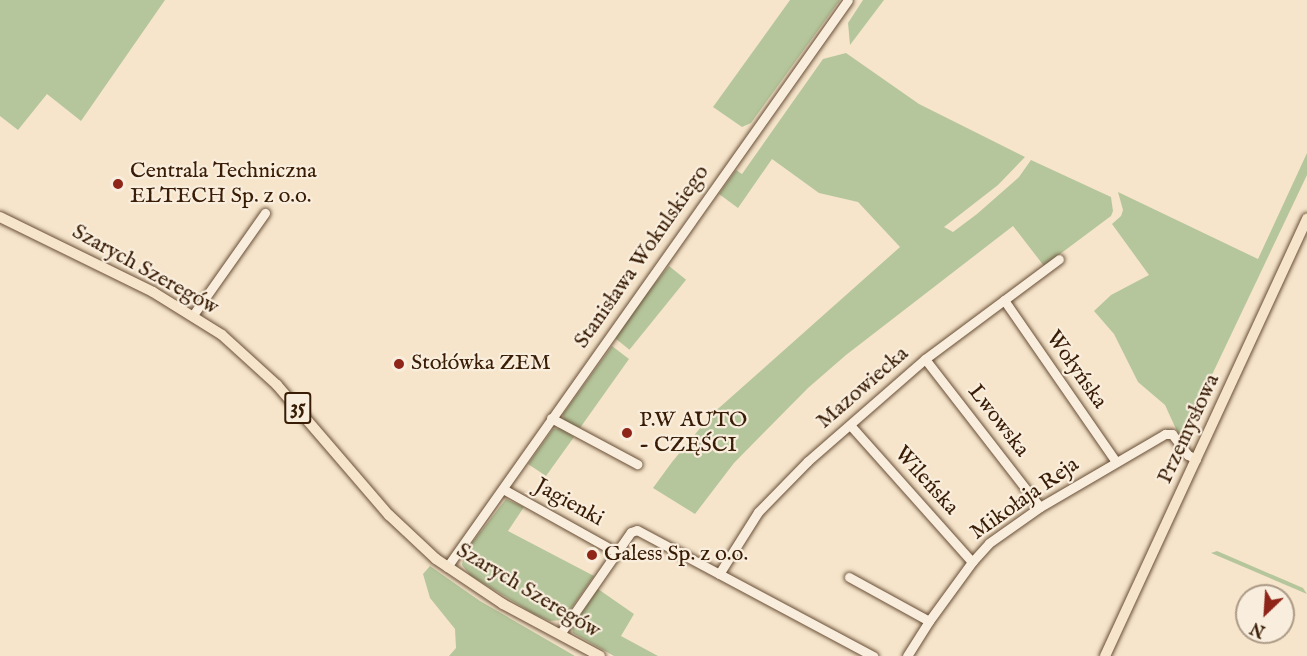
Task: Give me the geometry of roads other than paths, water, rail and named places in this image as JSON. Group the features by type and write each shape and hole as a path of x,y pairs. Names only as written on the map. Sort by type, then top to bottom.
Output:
{"main road":[{"name":"Szarych Szeregów","path":"0,217 153,292 193,315 236,346 277,385 389,515 447,567 503,604 600,656"},
{"name":"Przemysłowa","path":"1105,656 1307,218"}],"street":[{"name":"Stanisława Wokulskiego","path":"447,567 849,0"},
{"path":"193,315 265,213"},
{"name":"Mazowiecka","path":"720,574 758,512 808,460 851,426 926,359 1059,259"},
{"name":"Wołyńska","path":"1004,300 1116,462"},
{"name":"Lwowska","path":"926,359 1040,507"},
{"path":"551,418 637,464"},
{"name":"Wileńska","path":"851,426 972,562"},
{"name":"Mikołaja Reja","path":"907,656 928,621 972,562 989,543 1040,507 1165,434 1172,434 1188,455 1196,459"},
{"name":"Jagienki","path":"503,489 616,552"},
{"path":"560,634 616,552 631,532 637,530 873,656"},
{"path":"849,577 928,621"}],"place":[{"name":"Centrala Techniczna ELTECH Sp. z o.o.","path":"118,184"},
{"name":"Stołówka ZEM","path":"399,364"},
{"name":"P.W AUTO - CZĘŚCI","path":"627,433"},
{"name":"Galess Sp. z o.o.","path":"592,555"}]}
